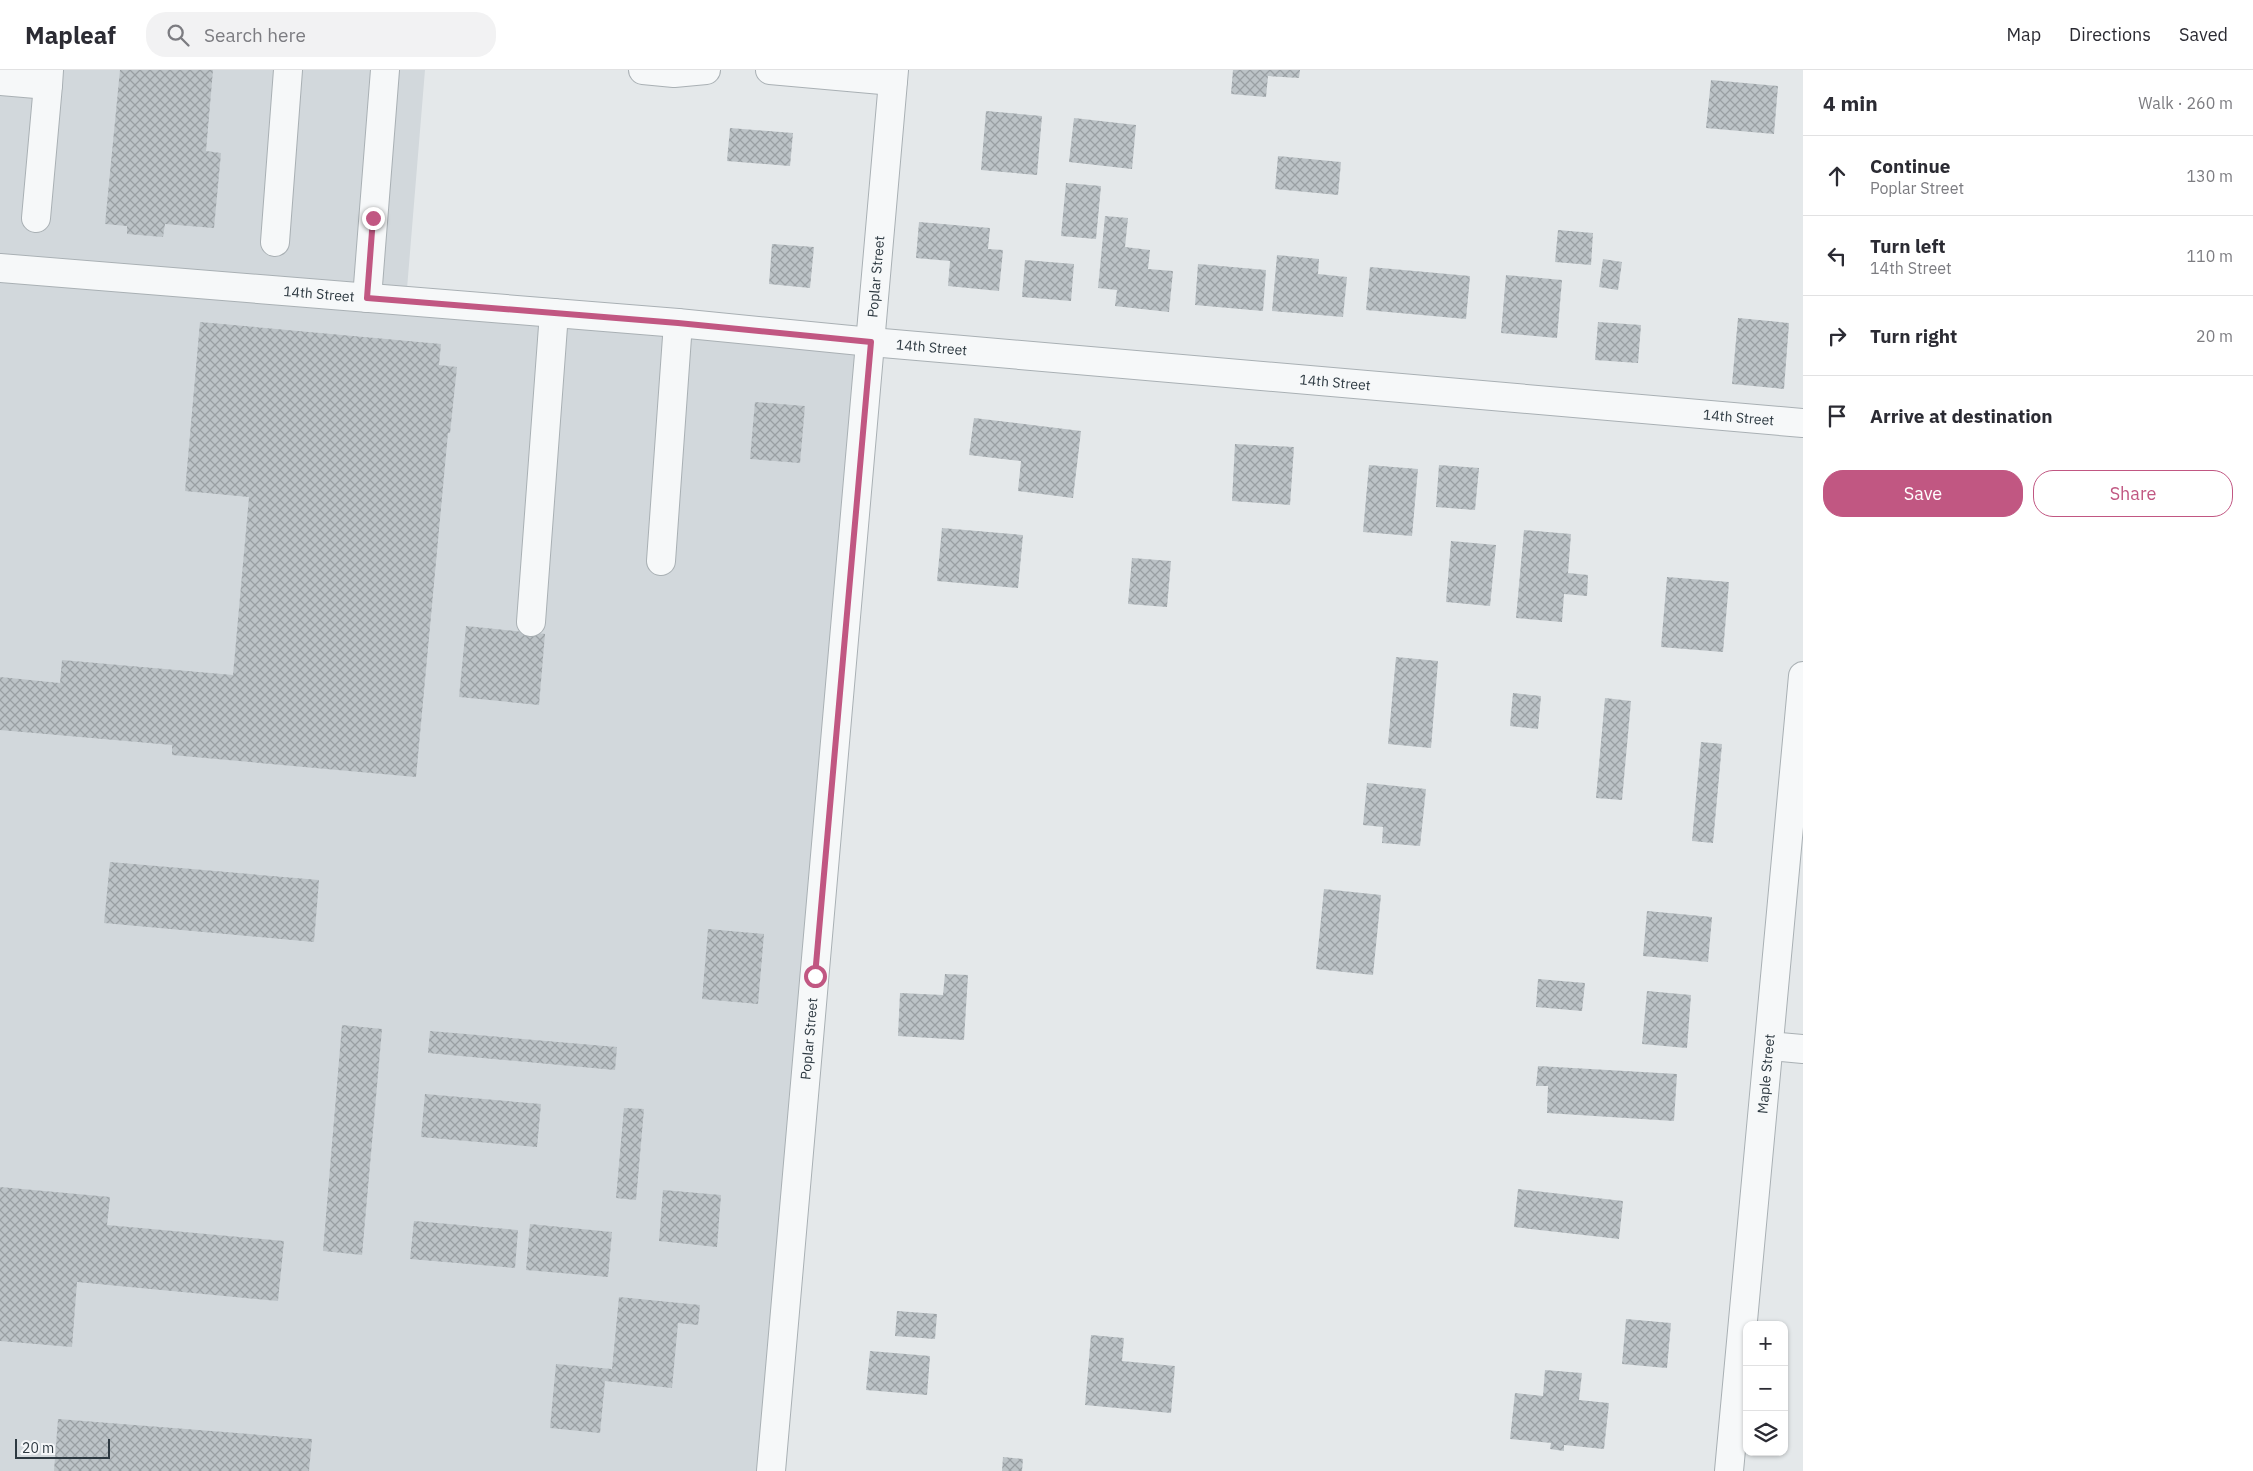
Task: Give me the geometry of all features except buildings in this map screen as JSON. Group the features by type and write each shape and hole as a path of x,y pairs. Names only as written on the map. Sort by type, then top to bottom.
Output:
{"street":[{"path":"275,242 288,70"},
{"path":"367,298 385,70"},
{"path":"643,70 674,73 706,70"},
{"path":"770,70 893,76"},
{"name":"Poplar Street","path":"771,1471 893,76"},
{"path":"0,81 48,78 36,218"},
{"name":"14th Street","path":"0,268 678,323 871,342 1803,424"},
{"path":"530,622 554,313"},
{"path":"661,561 678,323"},
{"name":"Maple Street","path":"1729,1471 1770,1046 1792,916 1803,676"},
{"path":"1770,1046 1803,1049"}],"shaded area":[{"path":"0,70 425,70 406,301 871,342 771,1471 0,1471"}],"route":[{"path":"373,218 367,298 678,323 871,342 815,976"}]}
